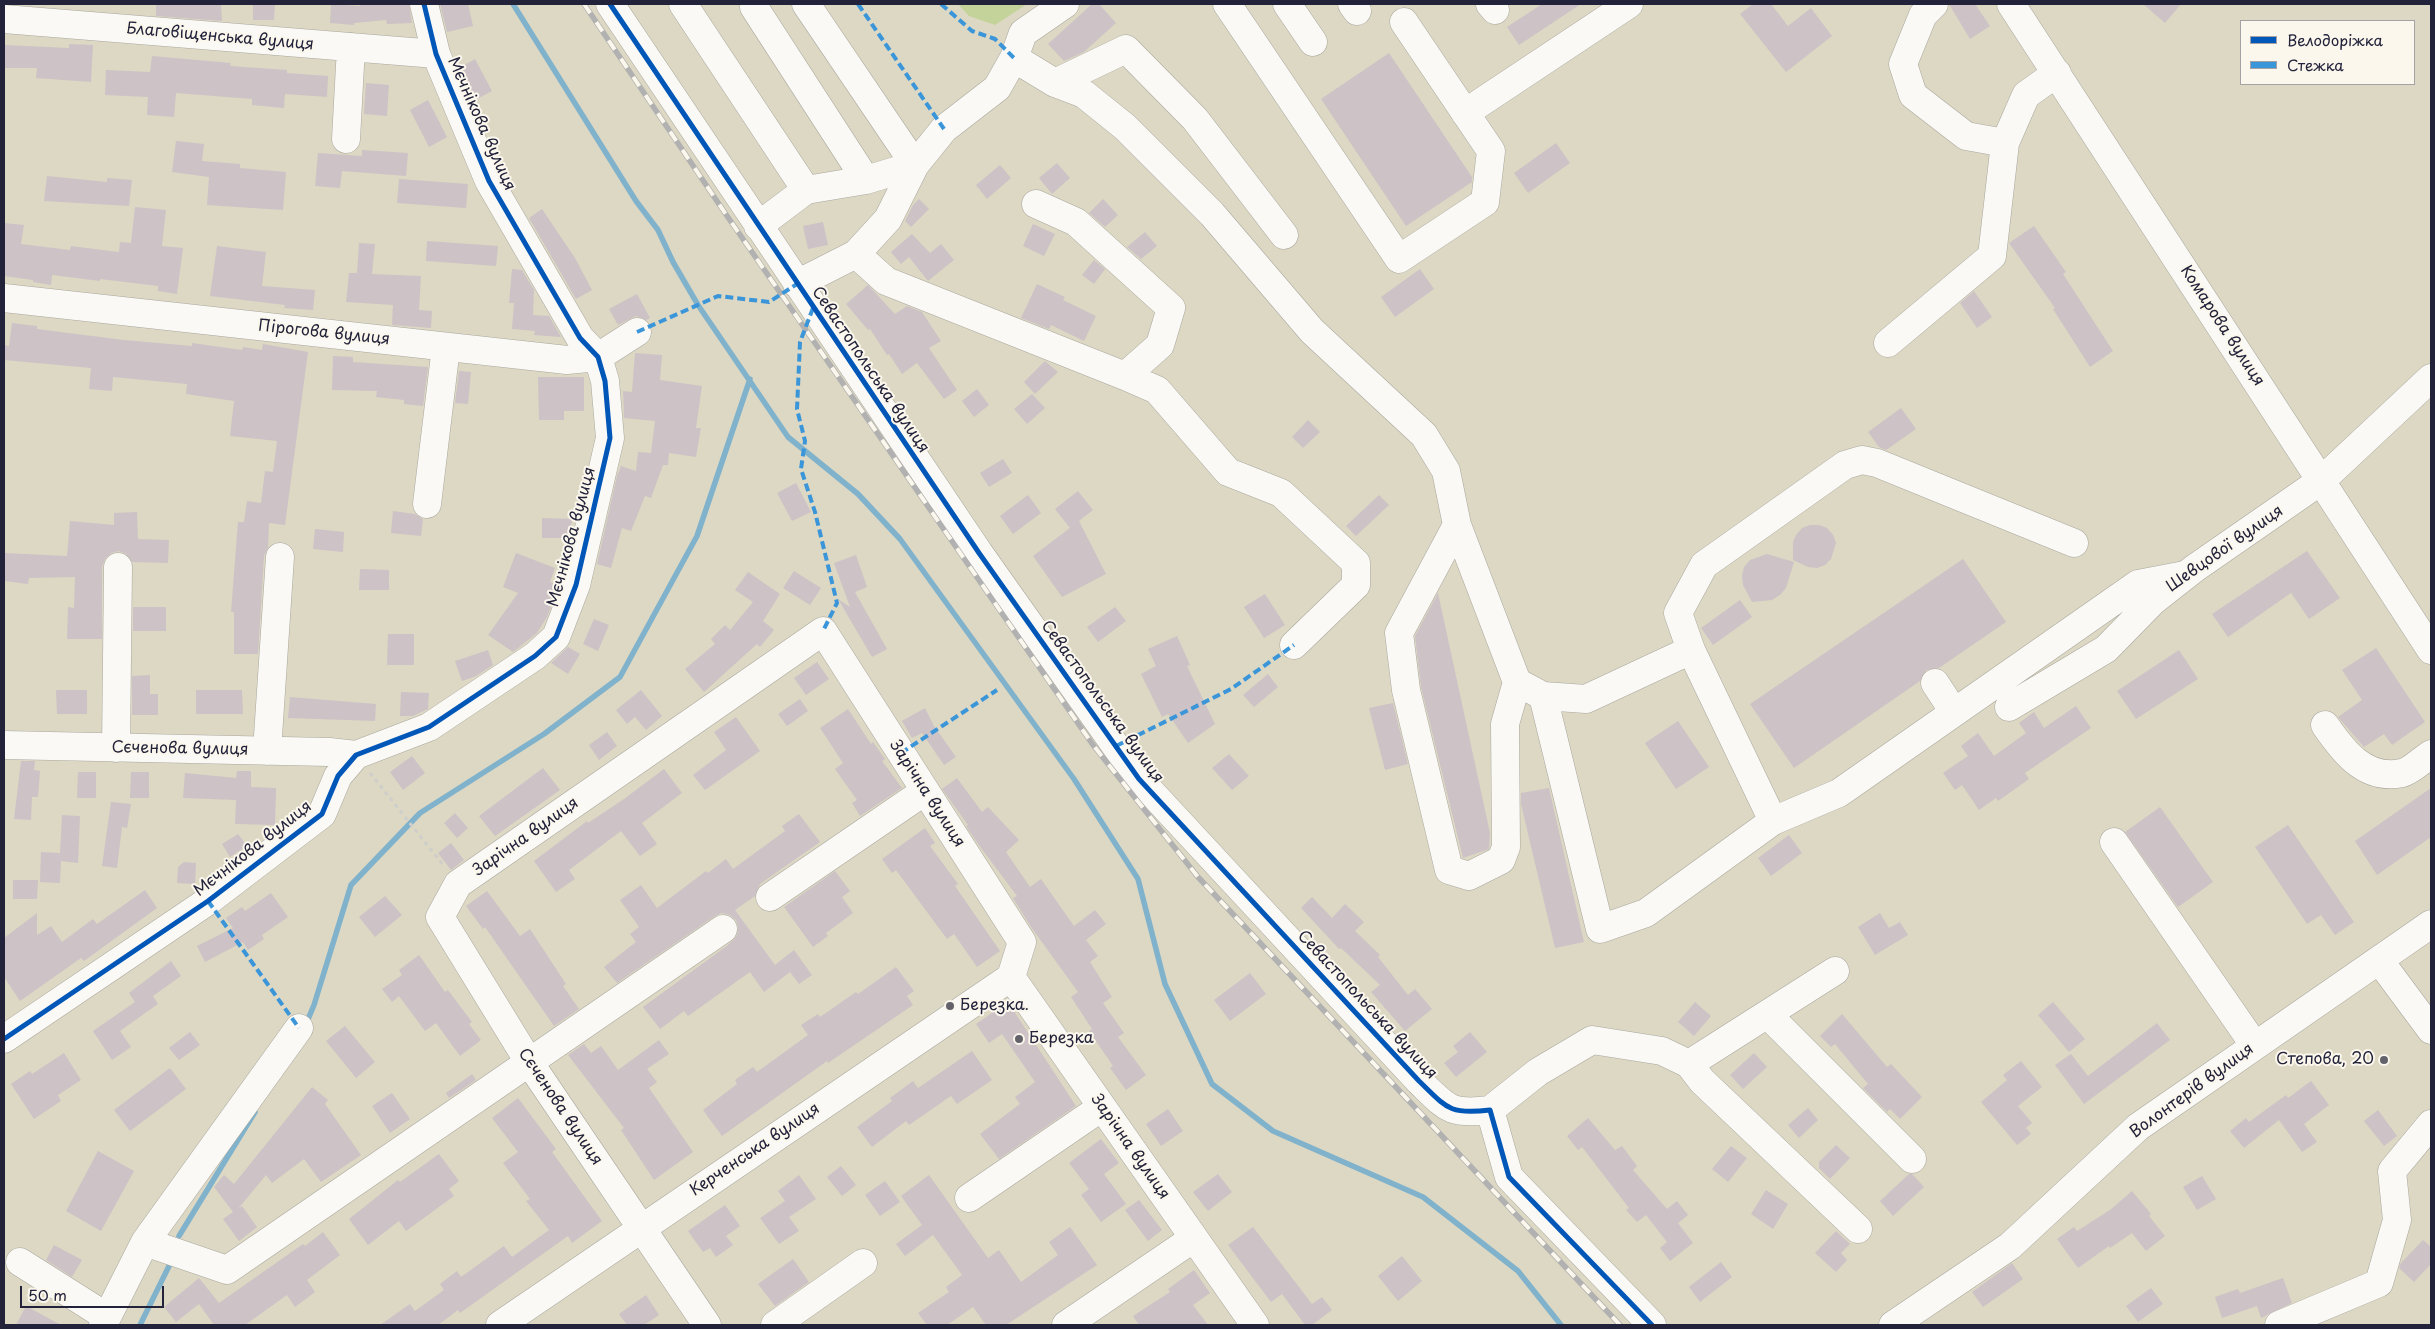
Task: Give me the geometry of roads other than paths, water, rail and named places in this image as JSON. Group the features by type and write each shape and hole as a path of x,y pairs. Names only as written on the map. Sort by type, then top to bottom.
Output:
{"street":[{"name":"Мєчнікова вулиця","path":"4,1039 208,901 322,814 338,776 356,755 429,727 536,656 556,637 576,585 610,438 605,381 598,357 580,338 489,181 436,54 424,4"},
{"name":"Севастопольська вулиця","path":"610,4 979,553 1140,779 1430,1092 1448,1108 1465,1113 1490,1110"},
{"path":"683,4 806,190"},
{"path":"806,4 915,165"},
{"path":"797,284 856,254 888,219 915,165 944,129 997,88 1014,58 1023,33 1065,4"},
{"path":"1227,4 1399,259 1485,202 1491,151 1404,22"},
{"path":"1287,4 1313,42"},
{"path":"1465,113 1629,4"},
{"path":"1934,4 1923,15 1904,64 1913,95 1966,136 2005,143"},
{"name":"Комарова вулиця","path":"2011,4 2057,72 2431,650"},
{"path":"754,7 866,180"},
{"name":"Благовіщенська вулиця","path":"4,20 436,54"},
{"path":"346,139 350,47"},
{"path":"1055,83 1126,49 1195,118 1284,235"},
{"path":"1014,58 1055,83 1084,94 1124,127 1212,214 1312,331 1424,435 1446,471 1457,525 1516,682 1505,724 1506,847 1501,860 1469,876 1449,870 1406,690 1399,633 1457,525"},
{"path":"1888,343 1992,256 2005,143 2026,95 2057,72"},
{"path":"758,226 806,190 866,180 915,165"},
{"path":"1036,204 1076,222 1171,308 1160,344 1126,376"},
{"path":"856,254 886,281 1157,390 1228,472 1281,493 1356,564 1356,585 1294,645"},
{"name":"Пірогова вулиця","path":"4,298 567,360 598,357 637,332"},
{"path":"427,504 446,347"},
{"name":"Шевцової вулиця","path":"2009,707 2106,649 2153,601 2185,575 2322,480 2431,378"},
{"path":"1773,821 1691,650 1678,613 1704,565 1846,465 1862,460 1877,463 2074,543"},
{"path":"267,751 280,557"},
{"path":"116,748 118,567"},
{"path":"1543,696 1600,929 1646,913 1773,821 1839,793 2138,584 2185,575"},
{"name":"Зарічна вулиця","path":"458,884 823,631 1022,942 1011,977 1255,1325"},
{"path":"1516,682 1543,696 1586,699 1691,650"},
{"path":"1935,683 1954,712"},
{"path":"2325,725 2346,755 2373,772 2403,773 2431,754"},
{"name":"Сєченова вулиця","path":"4,745 329,752 356,755"},
{"path":"770,897 925,791"},
{"path":"2114,842 2255,1046"},
{"name":"Сєченова вулиця","path":"458,884 440,917 530,1062 707,1325"},
{"name":"Волонтерів вулиця","path":"1893,1325 2010,1246 2138,1126 2431,924"},
{"path":"145,1242 227,1270 723,929"},
{"path":"2379,960 2431,1030"},
{"path":"1688,1064 1835,971"},
{"name":"Керченська вулиця","path":"500,1325 1011,977"},
{"path":"1768,1015 1912,1159"},
{"path":"20,1262 105,1321 145,1242 299,1028"},
{"path":"1652,1325 1509,1177 1490,1110 1538,1072 1592,1040 1662,1051 1688,1064 1702,1081 1858,1229"},
{"path":"969,1198 1102,1107"},
{"path":"2279,1325 2379,1283 2397,1220 2392,1171 2431,1124"},
{"path":"1066,1325 1194,1238"},
{"path":"775,1325 863,1264"}],"waterway":[{"path":"513,4 636,201 658,230 673,262 698,305 788,437 858,494 900,539 1074,779 1138,879 1165,984 1212,1084 1273,1131 1423,1197 1518,1271 1561,1325"},
{"path":"306,1024 314,1005 351,885 420,813 544,734 620,677 697,536 750,379"},
{"path":"179,1236 255,1112"},
{"path":"140,1325 171,1262"}],"railway":[{"path":"584,4 725,213 1093,745 1198,877 1620,1325"}],"place":[{"name":"Березка.","path":"950,1006"},
{"name":"Березка","path":"1019,1039"},
{"name":"Степова, 20","path":"2384,1060"}]}
